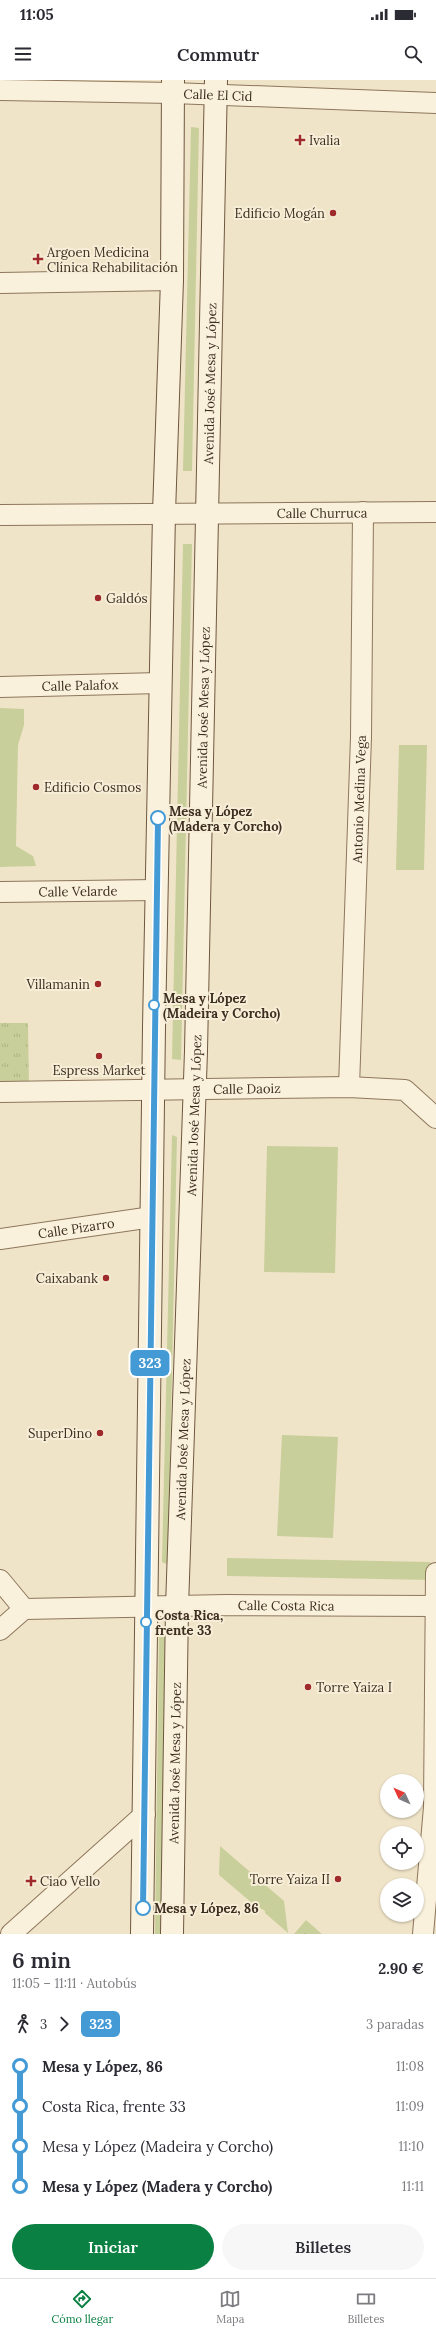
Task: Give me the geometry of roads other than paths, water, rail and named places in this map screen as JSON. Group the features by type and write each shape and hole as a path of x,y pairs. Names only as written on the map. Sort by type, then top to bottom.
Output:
{"street":[{"name":"Calle El Cid","path":"0,90 173,86 216,87 436,103"},
{"path":"142,1934 145,1814 146,1608 153,1089 160,683 172,280 173,86"},
{"name":"Avenida José Mesa y López","path":"172,1934 177,1607 195,1089 216,87"},
{"path":"0,284 172,280"},
{"name":"Antonio Medina Vega","path":"349,1087 361,737 363,512"},
{"name":"Calle Churruca","path":"164,513 436,512"},
{"path":"0,515 164,513"},
{"name":"Calle Palafox","path":"0,687 160,683"},
{"name":"Calle Velarde","path":"0,892 157,890"},
{"name":"Calle Daoiz","path":"0,1092 307,1087 349,1087 405,1090 436,1118"},
{"name":"Calle Pizarro","path":"0,1239 152,1217"},
{"path":"423,1934 435,1806 436,1573"},
{"path":"0,1580 24,1609 0,1630"},
{"name":"Calle Costa Rica","path":"24,1609 146,1608 226,1605 435,1606"},
{"path":"11,1934 145,1814"}],"place":[{"name":"Ivalia","path":"300,140"},
{"name":"Edificio Mogán","path":"333,213"},
{"name":"Argoen Medicina Clínica Rehabilitación","path":"38,259"},
{"name":"Galdós","path":"98,598"},
{"name":"Edificio Cosmos","path":"36,787"},
{"name":"Mesa y López (Madera y Corcho)","path":"158,818"},
{"name":"Villamanin","path":"98,984"},
{"name":"Mesa y López (Madeira y Corcho)","path":"154,1005"},
{"name":"Espress Market","path":"99,1056"},
{"name":"Caixabank","path":"106,1278"},
{"name":"SuperDino","path":"100,1433"},
{"name":"Costa Rica, frente 33","path":"146,1622"},
{"name":"Torre Yaiza I","path":"308,1687"},
{"name":"Torre Yaiza II","path":"338,1879"},
{"name":"Ciao Vello","path":"31,1881"},
{"name":"Mesa y López, 86","path":"143,1908"}]}
